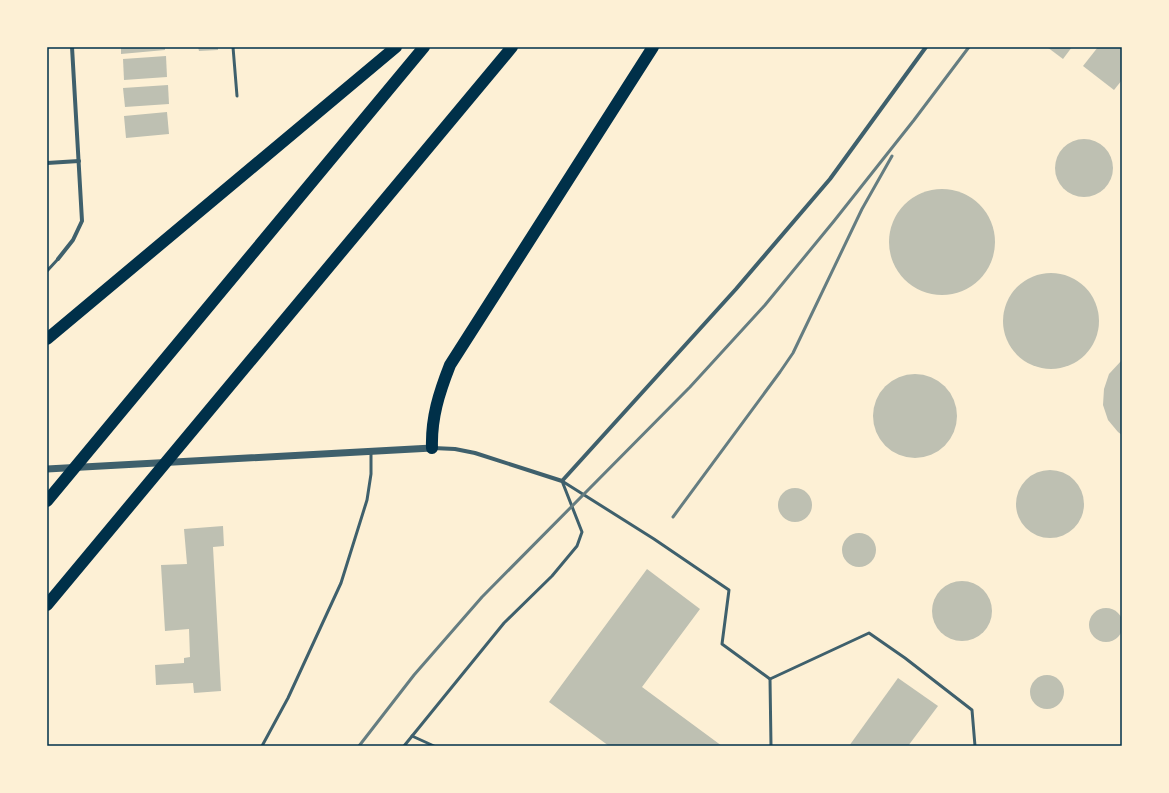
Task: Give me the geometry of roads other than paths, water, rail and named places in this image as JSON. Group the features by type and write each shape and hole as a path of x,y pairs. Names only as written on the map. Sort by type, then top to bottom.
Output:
{"highway":[{"path":"47,339 396,47"},
{"path":"47,501 424,47"},
{"path":"47,605 512,47"},
{"path":"432,448 434,415 440,389 450,365 653,47"}],"street":[{"path":"58,259 73,240 82,221 72,47"},
{"path":"47,469 432,448 455,449 475,453 562,480 736,289 830,179 926,47"},
{"path":"47,163 79,161"}],"lane":[{"path":"233,47 237,96"},
{"path":"47,271 58,259"},
{"path":"262,746 288,698 341,582 368,500 371,474 371,451"},
{"path":"562,480 654,539 729,590 722,644 770,678"},
{"path":"404,746 504,623 552,576 577,546 582,532 562,480"},
{"path":"770,678 869,633 902,656 972,710 975,746"},
{"path":"770,678 771,746"},
{"path":"412,736 434,746"}],"railway":[{"path":"359,746 414,675 482,597 690,387 765,305 914,120 969,47"},
{"path":"673,517 793,353 862,209 892,156"}]}
